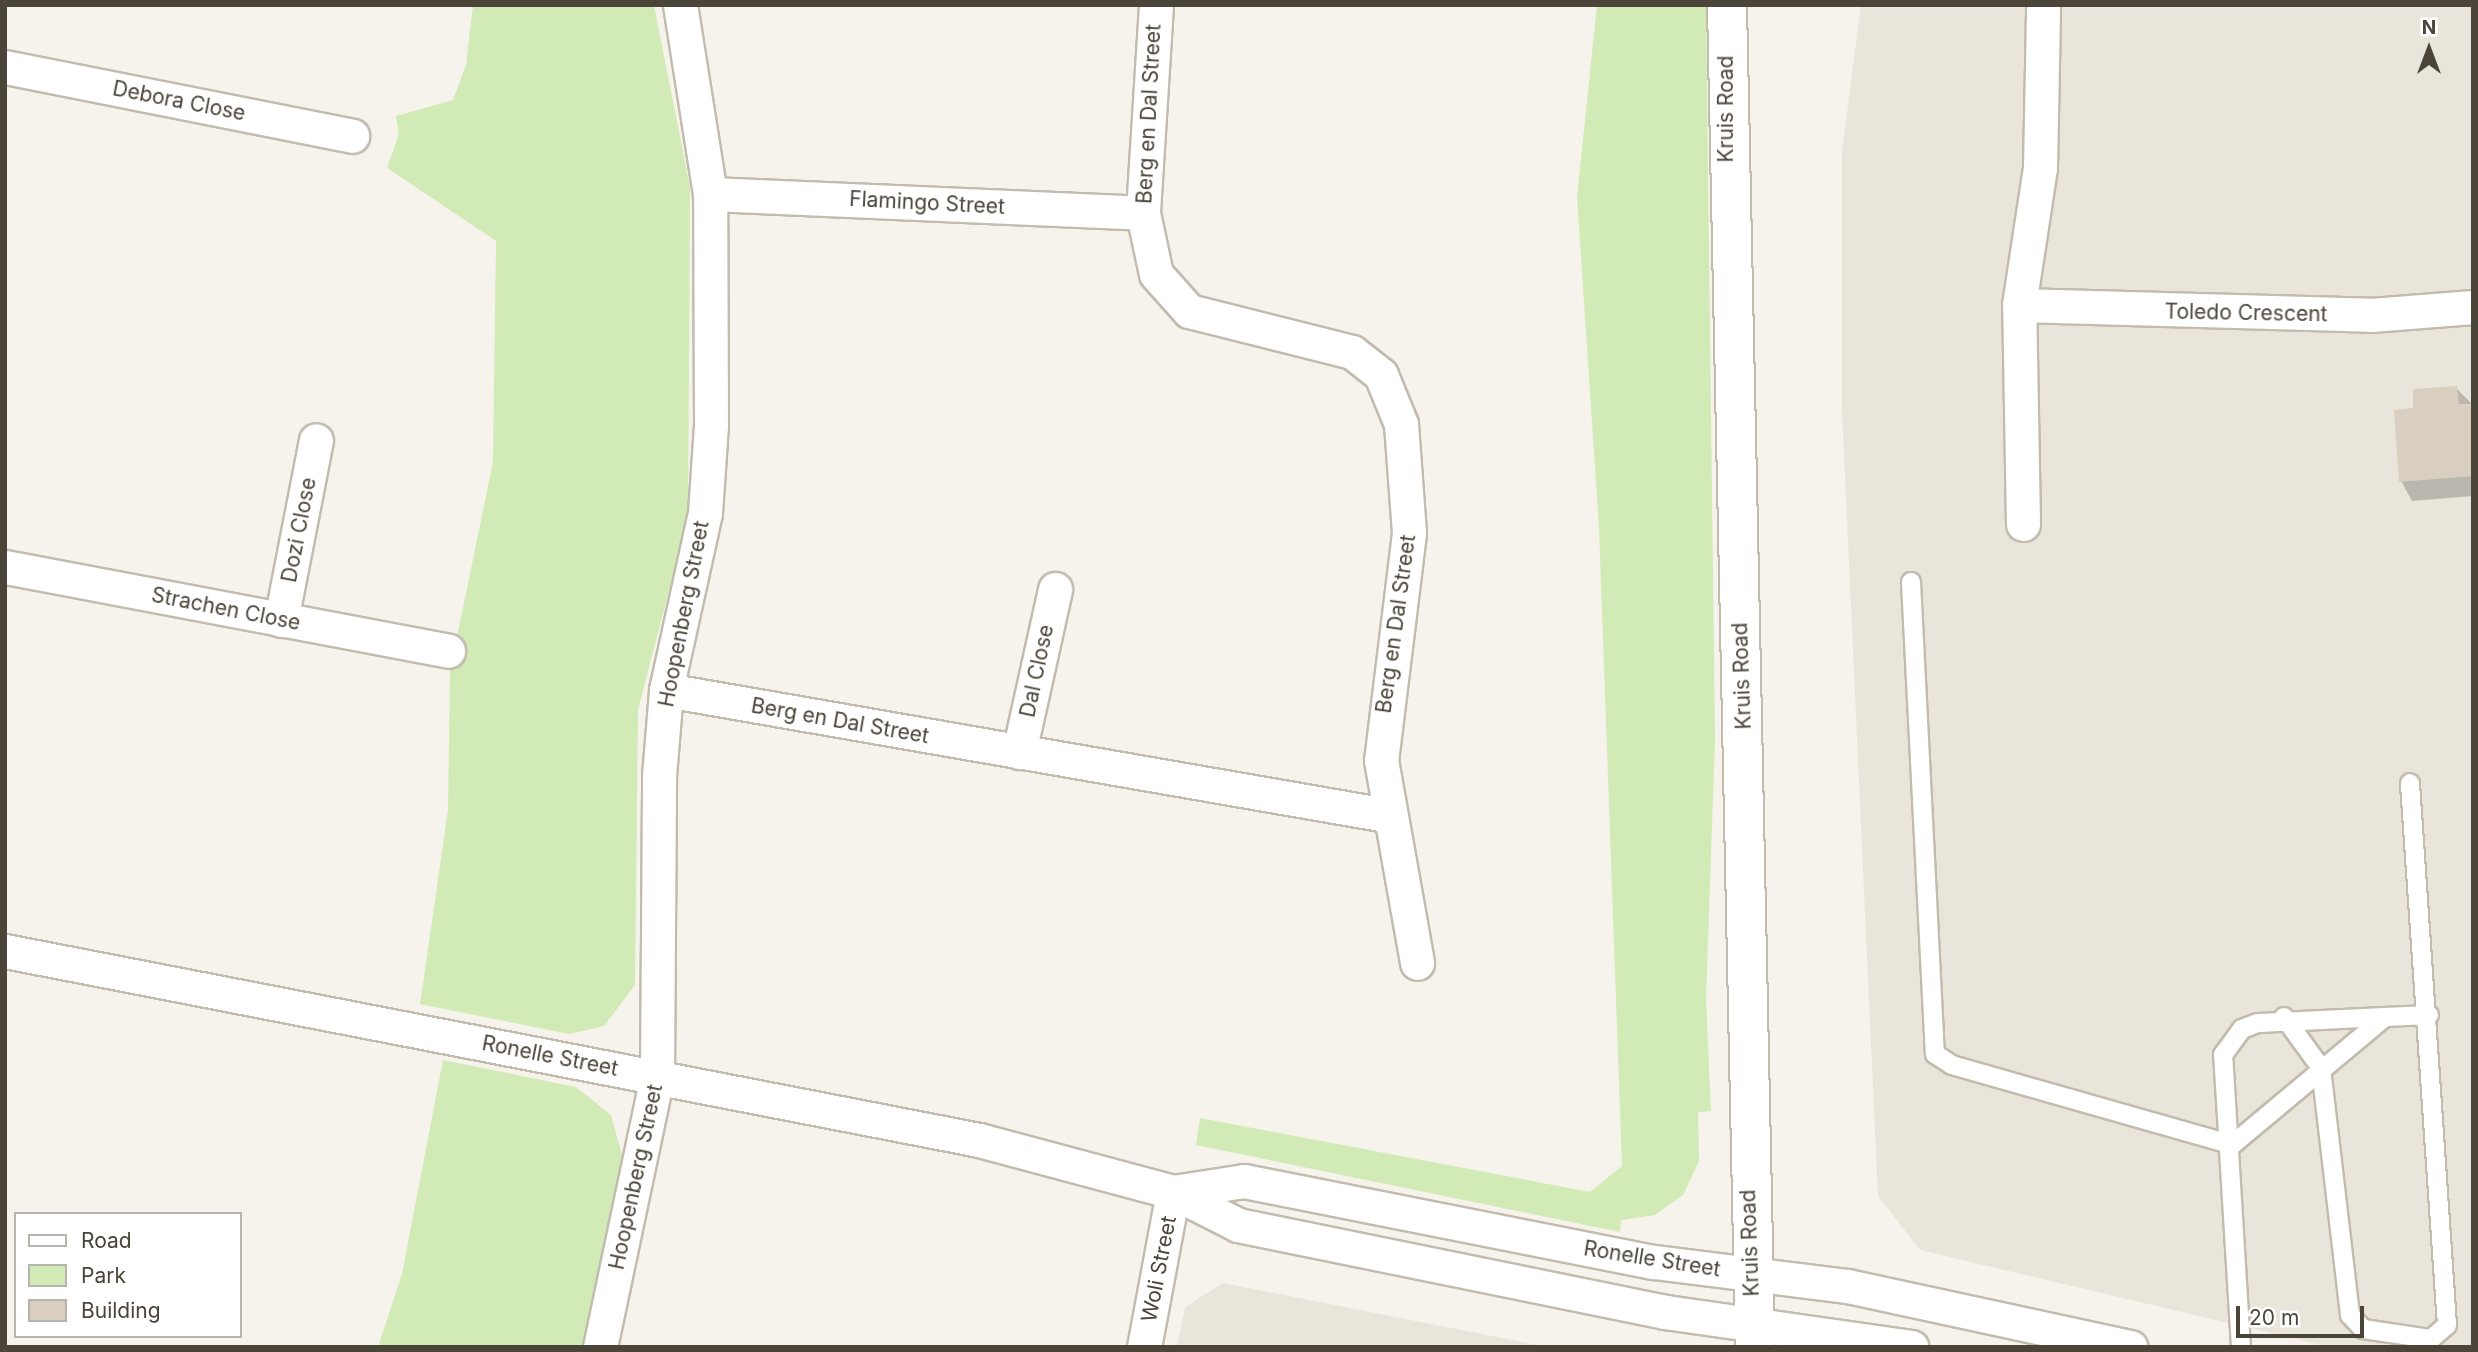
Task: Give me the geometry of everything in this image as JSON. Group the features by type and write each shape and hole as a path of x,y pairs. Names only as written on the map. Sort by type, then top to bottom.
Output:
{"street":[{"name":"Hoopenberg Street","path":"600,1347 657,1077 666,690 705,513 711,426 710,194 680,5"},
{"name":"Berg en Dal Street","path":"1156,5 1143,213 1156,274 1189,311 1352,352 1381,374 1401,424 1409,533 1383,716 1387,815 1417,963"},
{"name":"Kruis Road","path":"1727,5 1754,1335"},
{"path":"2023,524 2019,305 2040,168 2043,5"},
{"name":"Debora Close","path":"5,66 352,136"},
{"name":"Flamingo Street","path":"710,194 1143,213"},
{"name":"Toledo Crescent","path":"2019,305 2357,315 2473,307"},
{"name":"Dozi Close","path":"281,620 316,440"},
{"name":"Strachen Close","path":"5,568 447,652"},
{"name":"Dal Close","path":"1019,752 1055,589"},
{"name":"Berg en Dal Street","path":"666,690 1387,815"},
{"name":"Ronelle Street","path":"5,951 979,1140 1173,1192 1238,1225 1665,1312 1754,1335 1912,1347"},
{"name":"Ronelle Street","path":"1173,1192 1244,1181 1654,1262 1848,1286 2130,1347"},
{"name":"Woli Street","path":"1144,1347 1173,1192"}],"lane":[{"path":"1911,582 1936,1054 1952,1065 2232,1144"},
{"path":"2284,1017 2321,1068 2350,1315 2363,1329 2431,1339 2447,1325 2429,1015 2410,783"},
{"path":"2241,1347 2232,1144 2220,1076 2223,1055 2242,1029 2284,1017 2429,1015"},
{"path":"2232,1144 2385,1017"}],"shaded area":[{"path":"1861,5 2473,5 2473,1347 2329,1347 1920,1250 1878,1196 1842,411 1842,151"},
{"path":"1223,1283 1548,1347 1177,1347 1185,1307"}],"green space":[{"path":"473,5 654,5 690,187 688,517 638,710 635,985 604,1026 569,1034 420,1004 448,810 450,671 493,462 496,241 387,168 399,134 396,116 453,100 466,65"},
{"path":"1597,5 1706,5 1715,740 1706,999 1711,1111 1698,1112 1699,1161 1683,1195 1655,1215 1621,1220 1620,1232 1196,1145 1200,1118 1590,1192 1622,1166 1599,528 1577,197"},
{"path":"443,1060 576,1087 611,1115 622,1155 584,1347 378,1347 402,1274"}],"building":[{"path":"2457,386 2459,404 2473,404 2473,476 2399,482 2394,410 2413,408 2413,389"}]}
